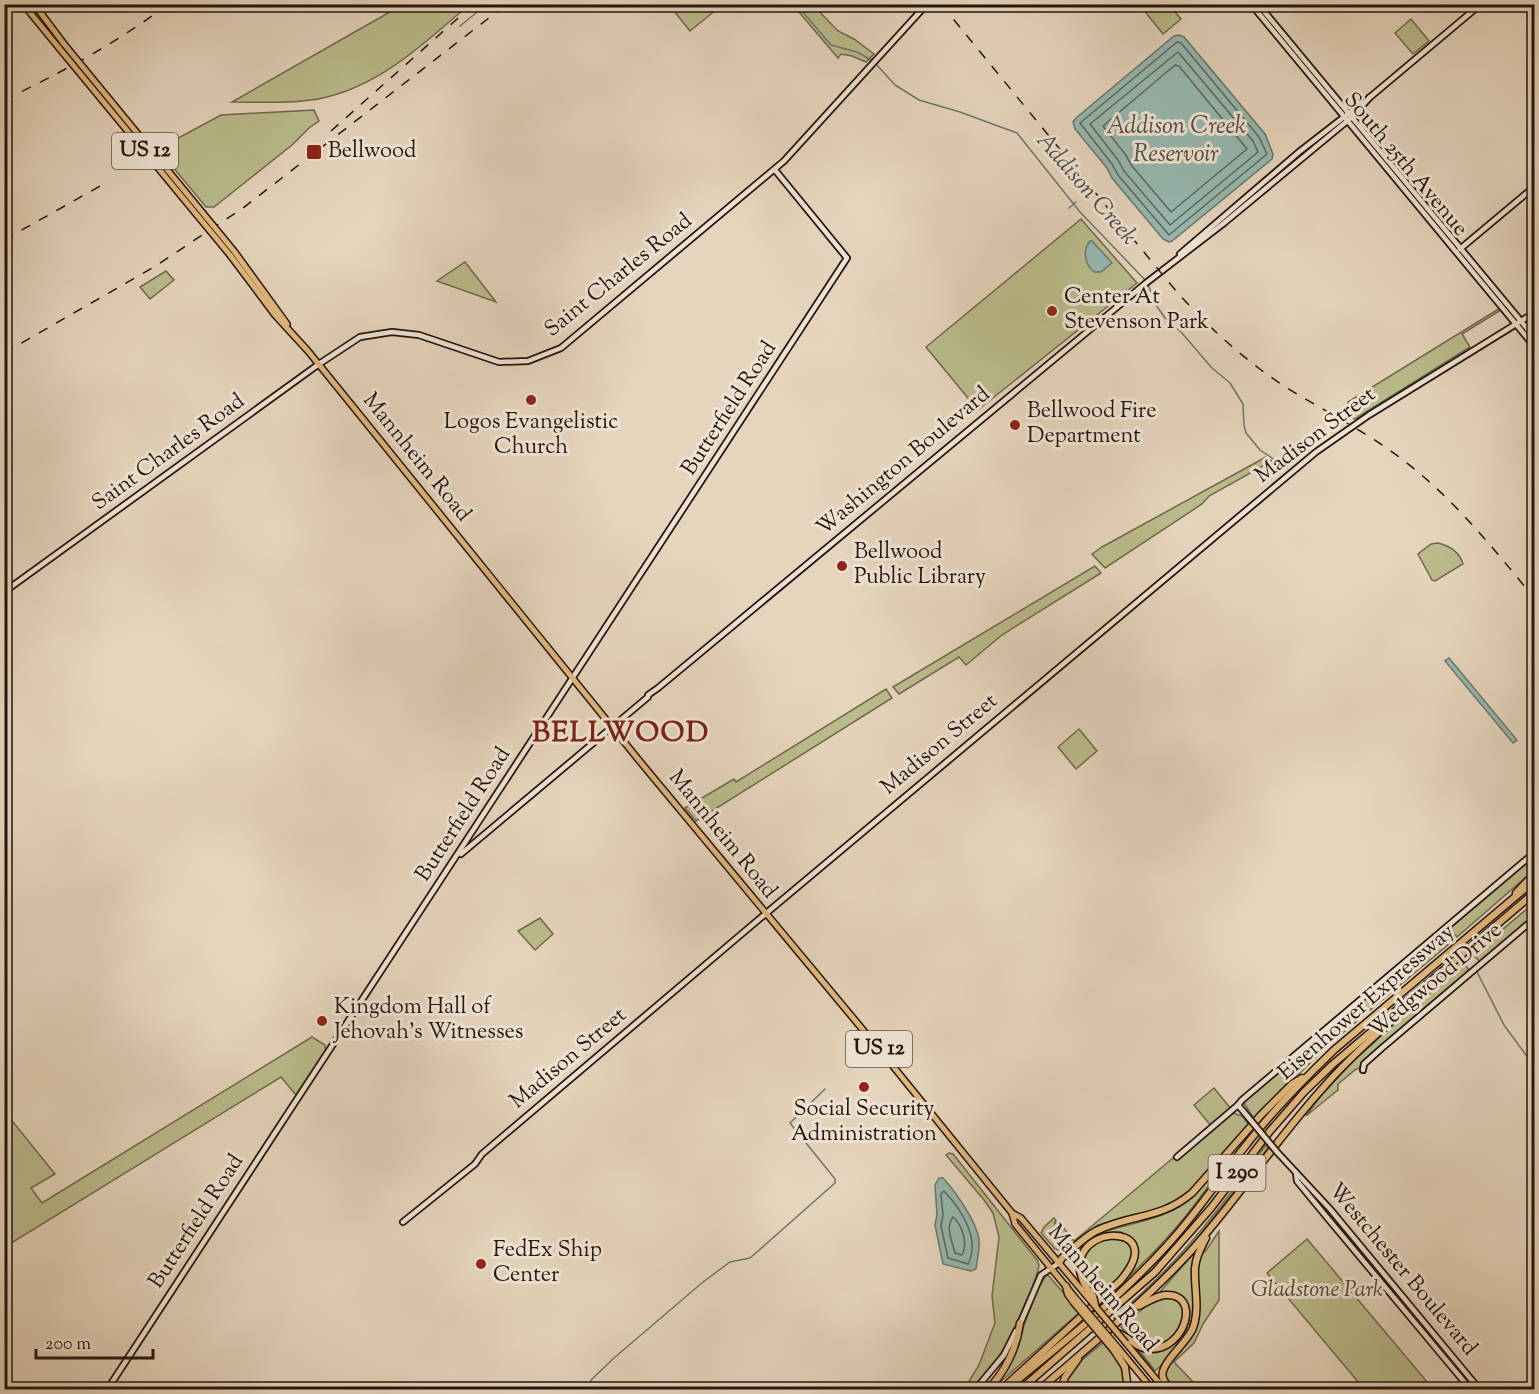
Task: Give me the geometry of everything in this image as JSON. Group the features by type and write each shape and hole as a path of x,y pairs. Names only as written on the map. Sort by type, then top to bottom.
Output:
{"highway":[{"path":"1510,902 1534,874"},
{"name":"Eisenhower Expressway","path":"1003,1389 1119,1293 1160,1253 1196,1212 1259,1128 1308,1075 1534,881"},
{"name":"Eisenhower Expressway","path":"1020,1389 1155,1272 1198,1224 1253,1150 1304,1092 1332,1065 1534,893"},
{"path":"1039,1389 1133,1309 1161,1282 1209,1230 1322,1088 1356,1054 1432,986 1438,975"},
{"path":"1059,1263 1062,1258 1097,1230 1158,1214 1181,1202 1192,1193 1284,1091 1308,1075"},
{"path":"1171,1389 1163,1380 1162,1373 1166,1364 1193,1328 1196,1312 1196,1260 1209,1230"},
{"path":"1003,1389 1125,1276 1135,1256 1134,1249 1124,1236 1110,1234 1102,1236 1085,1250 1080,1265 1081,1275 1086,1291 1093,1296 1095,1305"},
{"path":"1066,1286 1068,1294 1116,1349 1125,1367 1128,1389"},
{"path":"1118,1333 1125,1336 1127,1341 1144,1348 1161,1347 1178,1336 1186,1318 1183,1302 1172,1296 1158,1297 1133,1309"},
{"path":"987,1389 1004,1368 1019,1332 1020,1323"},
{"path":"1061,1389 1065,1377 1081,1353"}],"main road":[{"name":"US 12","path":"23,4 62,46 232,253 275,315 291,330 319,364"},
{"name":"US 12","path":"34,4 62,46"},
{"name":"Mannheim Road","path":"319,364 612,727 1012,1213 1015,1224 1066,1286"},
{"name":"Mannheim Road","path":"1012,1213 1022,1218 1059,1263 1086,1291"},
{"name":"Mannheim Road","path":"1095,1305 1118,1333"},
{"name":"Mannheim Road","path":"1127,1341 1165,1389"},
{"name":"Mannheim Road","path":"1116,1349 1153,1389"}],"street":[{"name":"Saint Charles Road","path":"4,592 319,364 360,338 393,332 418,335 499,362 528,361 551,353 571,340 775,170 927,4"},
{"name":"South 25th Avenue","path":"1251,4 1342,117 1519,323 1534,346"},
{"name":"South 25th Avenue","path":"1258,4 1458,250"},
{"name":"Washington Boulevard","path":"1171,262 1224,224 1347,122 1350,115 1370,97 1481,4"},
{"path":"1292,55 1297,51"},
{"name":"Washington Boulevard","path":"457,857 1171,262 1213,224 1342,117 1350,115"},
{"name":"Butterfield Road","path":"107,1389 847,258 775,170"},
{"path":"1458,250 1534,187"},
{"name":"Madison Street","path":"403,1222 475,1164 482,1154 765,914 1316,452 1369,415 1534,313"},
{"name":"South 25th Avenue","path":"1519,323 1534,337"},
{"path":"1177,1157 1534,853"},
{"name":"Wedgwood Drive","path":"1363,1070 1364,1064 1534,919"},
{"name":"Westchester Boulevard","path":"1238,1105 1277,1152 1334,1213 1480,1389"},
{"name":"Westchester Boulevard","path":"1296,1173 1297,1180 1325,1215 1471,1389"},
{"path":"975,1389 1004,1355 1041,1275 1059,1263"}],"green space":[{"path":"402,5 469,5 384,73 344,92 301,101 232,102"},
{"path":"669,5 722,5 690,31"},
{"path":"793,5 813,5 838,31 854,39 874,54 866,62 841,54 838,58"},
{"path":"1153,5 1169,5 1181,19 1163,34 1146,13"},
{"path":"1411,19 1429,41 1413,54 1395,33"},
{"path":"314,110 319,121 214,207 206,207 162,154 167,144 221,115"},
{"path":"1081,219 1137,283 977,409 926,347"},
{"path":"465,262 496,302 437,281"},
{"path":"166,271 174,280 150,299 140,287"},
{"path":"1500,308 1501,310 1462,334 1470,347 1355,419 1339,413 1347,409 1348,402"},
{"path":"1266,457 1272,461 1209,496 1202,504 1105,568 1092,554 1102,547"},
{"path":"1438,543 1454,550 1460,556 1463,564 1435,581 1432,580 1418,554 1431,544"},
{"path":"1095,566 1101,573 1002,635 966,665 959,657 899,694 893,687"},
{"path":"886,689 892,698 696,821 685,808 734,779 736,782"},
{"path":"1079,729 1097,751 1076,769 1058,747"},
{"path":"1534,856 1534,870 1457,937 1449,929"},
{"path":"1534,903 1534,917 1480,962 1473,954"},
{"path":"540,918 553,934 535,950 518,931"},
{"path":"1441,936 1448,945 1327,1046 1254,1119 1244,1103 1247,1099"},
{"path":"1463,962 1469,970 1466,974 1338,1084 1338,1090 1306,1116 1350,1064"},
{"path":"312,1037 325,1045 326,1050 296,1095 281,1077 5,1247 5,1112 55,1174 31,1188 42,1203"},
{"path":"1214,1088 1231,1109 1211,1126 1194,1105"},
{"path":"1233,1113 1242,1116 1249,1125 1193,1188 1178,1201 1153,1211 1098,1225 1063,1251 1055,1249 1041,1233 1054,1218 1056,1221 1054,1224 1058,1221 1074,1241 1173,1158 1178,1159"},
{"path":"1266,1145 1268,1148 1193,1244 1164,1275 1115,1320 1114,1318 1188,1245 1225,1201"},
{"path":"953,1154 1039,1265 1034,1284 1009,1338 990,1368 971,1389 962,1389 965,1388 979,1365 995,1323 992,1296 999,1237 993,1213 946,1155"},
{"path":"1228,1156 1184,1218 1162,1244 1126,1279 1136,1259 1134,1243 1121,1232 1100,1233 1151,1219 1180,1206 1200,1189"},
{"path":"1219,1231 1219,1300 1194,1343 1174,1362 1193,1382 1189,1385 1190,1389 1175,1389 1164,1376 1168,1364 1193,1333 1201,1251 1205,1252"},
{"path":"1106,1238 1121,1238 1131,1248 1132,1255 1126,1269 1097,1298 1089,1287 1081,1264 1089,1248"},
{"name":"Gladstone Park","path":"1307,1239 1433,1389 1364,1389 1267,1273"},
{"path":"1196,1251 1196,1299 1190,1327 1175,1351 1155,1371 1134,1347 1153,1368 1137,1348 1149,1352 1158,1351 1178,1340 1183,1334 1189,1320 1189,1313 1183,1300 1158,1294"},
{"path":"1047,1274 1080,1312 991,1390 1014,1352 1038,1288"},
{"path":"1162,1298 1176,1301 1182,1309 1183,1321 1177,1332 1167,1341 1154,1345 1138,1341 1121,1327 1146,1306"},
{"path":"1104,1342 1122,1370 1126,1389 1063,1390 1074,1369"}],"water":[{"name":"Addison Creek Reservoir","path":"1174,36 1184,37 1265,134 1273,154 1272,159 1169,242 1163,239 1112,178 1107,168 1075,129 1073,122"},
{"path":"1090,241 1112,263 1101,272 1094,272 1087,261 1085,253"},
{"path":"1449,658 1517,740 1513,743 1445,661"},
{"path":"939,1178 943,1178 959,1199 977,1233 979,1247 976,1269 971,1271 943,1264 935,1225 937,1215 935,1185"}],"waterway":[{"path":"460,26 487,4"},
{"name":"Addison Creek","path":"796,4 831,45 857,52 873,61"},
{"name":"Addison Creek","path":"876,64 895,85 919,100 1017,133 1080,212 1147,282 1156,305 1165,318 1181,332 1212,368 1230,383 1243,404 1246,433 1260,450 1287,468"},
{"name":"Addison Creek","path":"1069,208 1076,202"},
{"name":"Addison Creek","path":"1476,970 1504,1025 1534,1066"},
{"path":"588,1390 591,1380 614,1358 703,1282 730,1262 750,1258 835,1183 835,1179 790,1123 825,1089"}],"railway":[{"path":"4,100 89,56 168,4"},
{"path":"331,131 474,4"},
{"path":"4,353 154,267 243,208 507,4"},
{"path":"941,4 1193,310 1238,351 1270,376 1375,440 1422,475 1473,525 1534,598"},
{"path":"4,240 102,185"}],"place":[{"name":"Bellwood","path":"314,152"},
{"name":"Center At Stevenson Park","path":"1052,311"},
{"name":"Logos Evangelistic Church","path":"531,400"},
{"name":"Bellwood Fire Department","path":"1015,425"},
{"name":"Bellwood Public Library","path":"842,566"},
{"name":"Kingdom Hall of Jehovah's Witnesses","path":"322,1021"},
{"name":"Social Security Administration","path":"864,1087"},
{"name":"FedEx Ship Center","path":"481,1264"}],"district":[{"name":"BELLWOOD","path":"621,734"}]}
